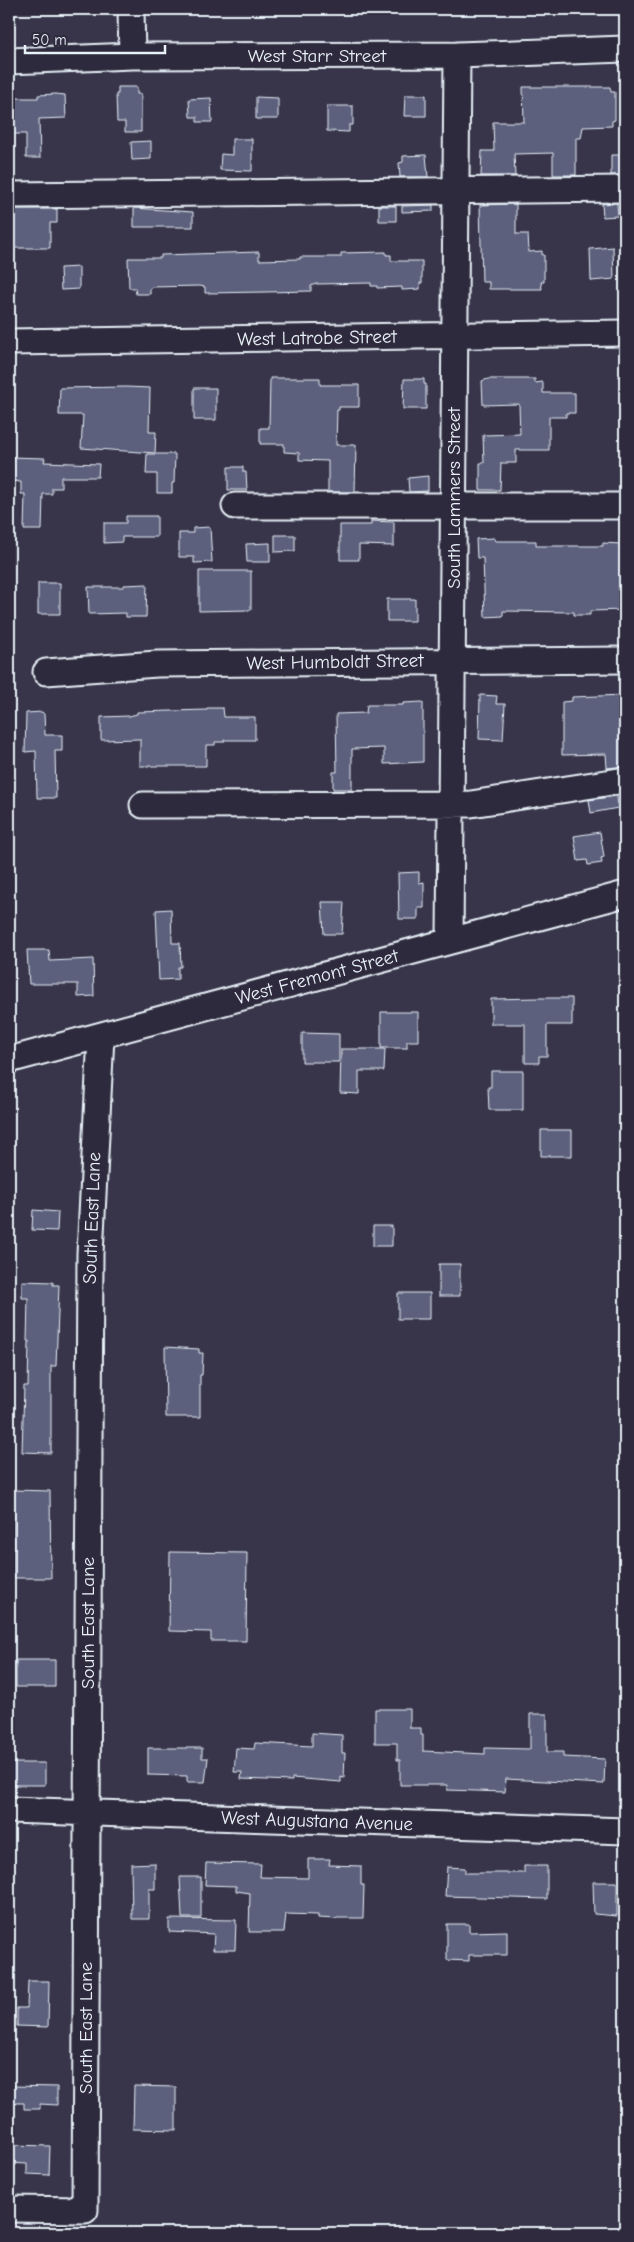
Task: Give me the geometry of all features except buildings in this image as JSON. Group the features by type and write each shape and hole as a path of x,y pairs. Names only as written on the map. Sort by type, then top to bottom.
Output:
{"street":[{"path":"131,9 132,56"},
{"name":"West Starr Street","path":"9,61 132,56 457,55 625,49"},
{"name":"South Lammers Street","path":"450,940 454,660 454,336 457,55"},
{"path":"9,195 625,189"},
{"name":"West Latrobe Street","path":"9,342 625,333"},
{"path":"235,506 625,506"},
{"name":"West Humboldt Street","path":"46,672 157,664 625,660"},
{"path":"143,805 471,804 625,780"},
{"name":"West Fremont Street","path":"9,1060 625,894"},
{"name":"South East Lane","path":"9,2210 85,2210 90,1254 102,1036"},
{"name":"West Augustana Avenue","path":"9,1810 625,1831"}]}
